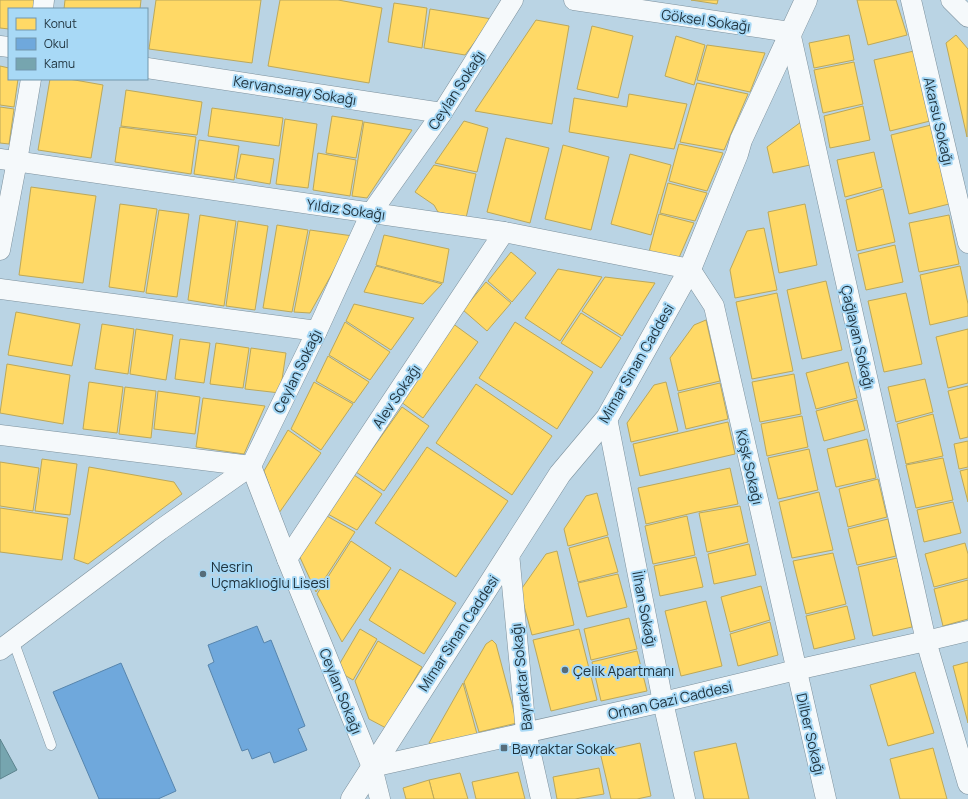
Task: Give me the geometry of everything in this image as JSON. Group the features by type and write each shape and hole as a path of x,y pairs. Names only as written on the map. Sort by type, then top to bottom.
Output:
{"street":[{"name":"Ceylan Sokağı","path":"380,799 372,768 251,466 317,331 371,213 442,113 513,0"},
{"name":"Göksel Sokağı","path":"574,0 790,32"},
{"name":"Mimar Sinan Caddesi","path":"352,799 560,474 607,418 690,269 737,154 741,140 806,0"},
{"name":"Akarsu Sokağı","path":"911,0 968,243"},
{"path":"951,0 968,17"},
{"name":"Çağlayan Sokağı","path":"790,32 926,641 968,784"},
{"name":"Kervansaray Sokağı","path":"148,68 442,113"},
{"path":"0,250 9,160 31,80"},
{"name":"Yıldız Sokağı","path":"9,160 504,232 690,269"},
{"name":"Alev Sokağı","path":"287,559 504,232"},
{"name":"Köşk Sokağı","path":"690,269 714,306 796,670"},
{"path":"0,289 317,331"},
{"name":"İlhan Sokağı","path":"607,418 663,702 685,799"},
{"path":"0,435 251,466"},
{"path":"6,645 160,530 251,466"},
{"name":"Bayraktar Sokağı","path":"509,553 526,732 541,799"},
{"name":"Orhan Gazi Caddesi","path":"372,768 968,631"},
{"name":"Dilber Sokağı","path":"796,670 826,799"}],"lane":[{"path":"6,645 51,745"}],"building: Konut":[{"path":"0,0 36,0 34,8 8,8 8,29 0,28"},
{"path":"65,0 141,0 140,8 64,8"},
{"path":"156,0 261,0 252,63 149,49"},
{"path":"280,0 338,0 382,8 369,83 268,66"},
{"path":"691,0 718,0 717,4"},
{"path":"857,0 896,0 907,35 868,45"},
{"path":"394,3 427,8 422,48 388,42"},
{"path":"430,9 492,19 465,55 424,48"},
{"path":"536,20 569,26 552,124 475,111"},
{"path":"592,26 633,36 618,98 577,89"},
{"path":"849,35 854,60 814,68 809,43"},
{"path":"956,35 968,49 967,137 946,43"},
{"path":"676,36 705,45 694,85 665,76"},
{"path":"707,45 765,53 750,92 697,80"},
{"path":"914,51 930,121 890,131 874,60"},
{"path":"854,62 863,104 823,113 814,70"},
{"path":"0,66 8,68 8,80 18,80 14,107 0,105"},
{"path":"50,80 75,80 103,85 91,158 38,150"},
{"path":"697,83 748,94 724,150 680,142"},
{"path":"126,90 202,102 197,135 121,126"},
{"path":"629,94 687,104 674,149 569,132 574,98 627,107"},
{"path":"863,106 870,140 830,148 824,116"},
{"path":"0,107 14,109 9,144 0,143"},
{"path":"212,108 283,118 279,146 208,136"},
{"path":"332,116 363,121 356,158 326,153"},
{"path":"285,119 317,124 308,188 276,184"},
{"path":"464,121 488,128 477,172 435,163"},
{"path":"364,122 412,130 367,198 352,196"},
{"path":"801,122 810,165 773,173 767,147"},
{"path":"931,125 949,204 909,214 891,135"},
{"path":"120,127 196,137 191,174 115,162"},
{"path":"506,138 549,148 530,223 487,212"},
{"path":"199,140 239,146 234,180 194,174"},
{"path":"679,144 723,153 707,191 669,181"},
{"path":"563,145 609,157 591,230 545,219"},
{"path":"874,152 882,187 845,197 837,160"},
{"path":"318,153 356,160 350,196 313,190"},
{"path":"241,154 274,159 270,184 236,178"},
{"path":"630,154 671,165 651,235 611,224"},
{"path":"434,165 476,174 466,218 438,212 434,205 415,192"},
{"path":"668,183 707,193 695,221 660,213"},
{"path":"31,187 96,196 83,283 19,275"},
{"path":"883,189 895,242 857,251 846,200"},
{"path":"120,204 157,209 144,292 109,287"},
{"path":"805,204 817,265 779,273 768,212"},
{"path":"159,210 189,214 177,297 146,293"},
{"path":"659,214 694,223 678,260 649,252"},
{"path":"200,215 236,221 224,306 188,300"},
{"path":"949,215 959,264 919,272 909,223"},
{"path":"238,221 268,226 255,310 226,306"},
{"path":"277,225 308,230 292,312 263,308"},
{"path":"764,228 777,290 735,298 730,270 747,231"},
{"path":"310,230 353,236 310,313 294,312"},
{"path":"384,235 449,249 443,283 376,265"},
{"path":"895,245 903,282 866,290 858,254"},
{"path":"511,252 536,273 512,302 488,281"},
{"path":"376,266 442,284 423,304 364,292"},
{"path":"960,266 968,304 968,316 930,325 920,275"},
{"path":"558,269 602,277 560,341 525,318"},
{"path":"605,277 655,283 622,336 582,311"},
{"path":"826,281 842,350 802,359 787,290"},
{"path":"486,282 511,303 487,331 463,310"},
{"path":"777,293 793,371 752,379 736,302"},
{"path":"906,293 922,364 884,372 868,301"},
{"path":"354,304 414,318 391,350 346,321"},
{"path":"16,312 80,324 72,366 8,355"},
{"path":"581,313 621,338 601,368 561,343"},
{"path":"706,320 720,381 678,391 670,358 694,325"},
{"path":"345,322 390,352 370,380 329,355"},
{"path":"515,322 593,372 557,429 479,378"},
{"path":"452,323 478,342 423,418 397,399"},
{"path":"102,324 134,329 128,374 95,369"},
{"path":"136,329 173,335 166,380 130,374"},
{"path":"968,329 968,383 948,388 936,337"},
{"path":"180,339 210,343 204,383 175,379"},
{"path":"216,343 249,348 243,388 210,384"},
{"path":"251,348 286,353 280,393 245,389"},
{"path":"328,356 369,382 354,403 316,381"},
{"path":"848,362 857,398 816,409 806,373"},
{"path":"7,364 70,375 63,424 0,413"},
{"path":"794,374 801,414 760,422 752,382"},
{"path":"925,379 933,412 896,422 888,387"},
{"path":"89,382 123,387 117,433 83,429"},
{"path":"314,382 353,404 321,450 291,429"},
{"path":"666,382 678,431 631,442 627,423 654,385"},
{"path":"720,383 728,419 686,429 678,393"},
{"path":"476,384 552,436 512,495 436,443"},
{"path":"968,386 968,437 960,439 948,391"},
{"path":"125,387 156,391 151,438 119,434"},
{"path":"158,391 200,397 195,434 154,429"},
{"path":"203,398 265,406 244,454 196,447"},
{"path":"857,400 865,430 824,441 816,411"},
{"path":"402,407 429,426 384,491 356,472"},
{"path":"933,414 943,456 906,464 897,424"},
{"path":"802,416 808,447 767,456 761,424"},
{"path":"728,422 735,454 640,476 633,444"},
{"path":"288,430 321,453 279,513 264,471"},
{"path":"867,439 876,478 836,487 827,449"},
{"path":"968,441 968,467 959,469 954,444"},
{"path":"427,447 508,501 456,577 375,523"},
{"path":"809,449 818,490 778,499 768,458"},
{"path":"943,458 953,500 916,508 906,465"},
{"path":"42,459 77,464 70,515 35,511"},
{"path":"0,462 39,468 33,511 0,506"},
{"path":"89,467 174,482 182,494 88,564 74,559"},
{"path":"730,468 738,504 646,524 638,488"},
{"path":"968,469 968,502 960,471"},
{"path":"354,475 382,494 357,530 326,513"},
{"path":"878,479 887,517 848,527 839,489"},
{"path":"819,492 833,550 792,558 779,502"},
{"path":"597,493 608,535 568,546 564,529 586,496"},
{"path":"953,502 961,533 924,542 917,510"},
{"path":"740,506 748,542 707,552 699,513"},
{"path":"0,508 68,518 62,560 0,552"},
{"path":"325,515 355,532 316,592 298,553"},
{"path":"687,516 695,555 653,564 645,526"},
{"path":"888,519 896,556 857,565 848,529"},
{"path":"608,537 618,572 578,582 569,548"},
{"path":"351,541 391,568 342,642 317,594"},
{"path":"965,543 968,554 968,578 934,587 925,554"},
{"path":"749,544 756,575 714,584 708,554"},
{"path":"557,551 574,625 532,635 520,591 546,554"},
{"path":"833,553 846,604 806,614 793,561"},
{"path":"696,557 703,587 660,596 654,566"},
{"path":"897,558 912,627 873,636 858,567"},
{"path":"400,569 456,603 424,654 369,620"},
{"path":"618,574 627,607 587,617 578,583"},
{"path":"968,580 968,619 943,626 934,589"},
{"path":"761,586 770,620 730,632 721,597"},
{"path":"706,601 722,666 681,676 665,611"},
{"path":"847,606 855,639 814,649 806,616"},
{"path":"629,618 637,649 591,660 584,629"},
{"path":"770,622 778,655 738,666 730,634"},
{"path":"360,629 377,639 353,680 336,670"},
{"name":"Çelik Apartmanı","path":"579,629 597,700 551,711 533,640"},
{"path":"492,640 496,644 517,723 479,732 464,682 486,644"},
{"path":"378,641 422,667 386,728 369,719 355,681"},
{"path":"637,651 647,691 601,701 592,662"},
{"path":"968,662 968,723 953,666"},
{"path":"915,672 934,733 888,746 870,685"},
{"path":"463,683 477,734 436,746 429,743"},
{"path":"640,743 651,796 637,799 611,799 600,752"},
{"path":"736,743 749,799 704,799 694,752"},
{"path":"933,748 947,799 900,799 890,759"},
{"path":"599,768 604,794 575,799 557,799 553,777"},
{"path":"518,772 525,799 476,799 472,782"},
{"path":"460,773 468,799 434,799 429,780"},
{"path":"429,780 434,799 406,799 403,788"}],"building: Okul":[{"path":"257,626 264,643 271,640 305,726 298,729 307,750 274,763 270,752 252,759 248,749 242,751 208,665 214,662 208,645"},
{"path":"121,663 176,791 158,799 99,799 53,692"}],"building: Kamu":[{"path":"0,739 17,770 0,779"}],"place":[{"name":"Nesrin Uçmaklıoğlu Lisesi","path":"203,574"},
{"name":"Çelik Apartmanı","path":"565,670"},
{"name":"Bayraktar Sokak","path":"504,748"}]}
